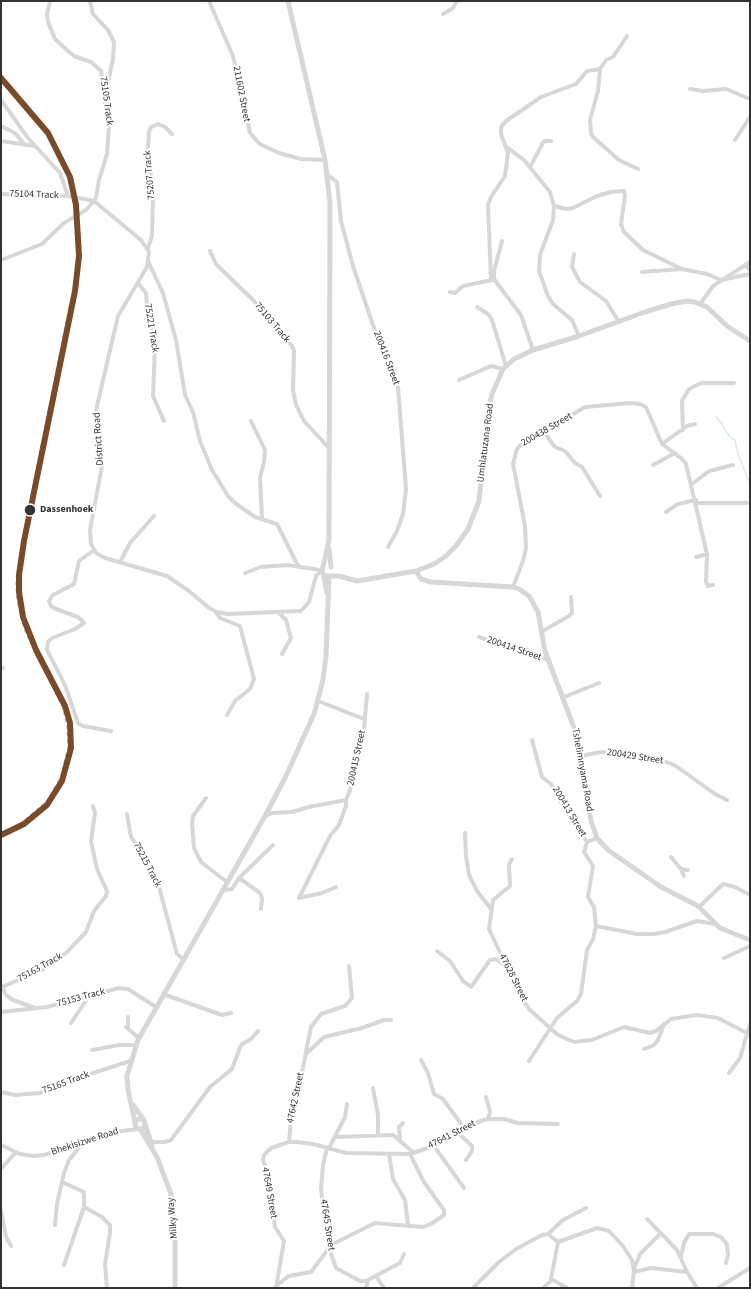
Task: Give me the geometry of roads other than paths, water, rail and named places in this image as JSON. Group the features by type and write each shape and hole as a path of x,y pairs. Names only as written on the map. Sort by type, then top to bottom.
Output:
{"street":[{"name":"75105 Track","path":"50,1 47,14 48,22 55,39 74,56 98,66 103,76 110,135 107,154 94,201"},
{"path":"90,1 93,14 108,30 114,42 113,59 105,95"},
{"name":"211602 Street","path":"210,1 233,56 238,72 246,122 253,138 279,154 301,159 325,160"},
{"path":"288,1 328,175 330,232 328,546 333,573 315,580"},
{"path":"443,14 453,8 457,1"},
{"path":"627,36 613,57 606,60 600,69 598,91 590,120 591,133 593,137 619,160 638,169"},
{"path":"579,336 572,320 553,304 548,296 539,271 540,255 553,220 554,206 552,197 547,186 530,167 518,155 508,148 501,134 502,127 506,121 541,97 576,84 587,71 600,69"},
{"path":"690,89 703,91 726,89 750,99"},
{"path":"1,100 21,130 60,173 68,196 94,201 141,240 148,248"},
{"path":"735,140 750,117"},
{"name":"75207 Track","path":"148,248 152,236 153,197 148,132 151,127 158,124 165,127 172,134"},
{"path":"1,126 15,133 25,145"},
{"path":"1,141 35,146"},
{"path":"530,167 544,142 551,141"},
{"path":"508,148 505,176 491,196 488,204 493,280 521,315 533,350"},
{"name":"200416 Street","path":"328,175 337,182 341,221 353,266 378,337 398,387 406,489 403,514 397,531 388,547"},
{"path":"554,206 566,209 573,208 587,199 622,190 625,192 625,195 621,224 624,232 643,250 682,269 707,274 721,280 750,274"},
{"name":"75104 Track","path":"1,194 68,196"},
{"path":"1,260 42,244 64,223 86,210 94,201"},
{"path":"493,280 502,241"},
{"name":"District Road","path":"94,550 90,543 90,530 102,458 96,413 97,406 118,316 138,282 148,261 148,248"},
{"name":"75103 Track","path":"210,250 219,267 253,300 292,346 294,351 293,390 296,406 301,418 328,447"},
{"path":"574,254 572,267 580,282 606,301 619,322"},
{"path":"148,261 163,293 176,340 185,395 192,412 204,453 212,470 228,496 250,514 274,522 278,525 283,539 298,566"},
{"path":"700,304 713,286 750,262"},
{"path":"746,266 750,270"},
{"path":"642,272 682,269"},
{"path":"450,292 455,293 463,286 493,280"},
{"name":"75221 Track","path":"138,282 146,296 148,317 154,341 155,357 152,380 153,396 164,421"},
{"path":"504,368 514,359 533,350 579,336 671,304 687,301 700,304 711,310 727,326 750,341"},
{"path":"477,307 488,314 492,320 504,368"},
{"path":"459,380 491,366 504,368"},
{"name":"Umhlatuzana Road","path":"327,576 343,577 358,581 416,571 434,564 446,556 456,546 473,518 482,484 489,407 492,394 504,368"},
{"path":"683,430 682,401 689,389 701,383 734,384"},
{"name":"200438 Street","path":"514,587 526,548 525,526 513,464 514,455 524,441 544,432 589,406 630,403 640,404 646,407 655,433 662,444"},
{"path":"251,421 265,450 264,462 260,477 262,519"},
{"path":"695,424 662,444 675,453 686,464 692,484 706,554 706,582 708,586 713,585"},
{"path":"544,432 555,447 565,450 575,463 582,468 600,496"},
{"path":"653,465 675,453"},
{"path":"692,484 710,471 733,466"},
{"path":"666,512 678,504 696,502 747,503"},
{"path":"120,562 130,543 154,516"},
{"path":"215,611 228,614 278,611 294,612 304,609 309,602 315,580 322,569 328,546"},
{"path":"111,731 83,726 78,723 65,685 48,654 47,647 48,642 52,638 80,626 84,621 78,617 56,609 51,606 49,601 53,595 74,584 79,561 94,550 100,556 167,576 215,611 220,618 240,626 254,679 250,689 235,701 227,715"},
{"path":"696,558 706,554"},
{"path":"245,573 261,566 298,566 322,569 332,568"},
{"name":"Umhlatuzana Road","path":"332,568 343,577"},
{"path":"322,569 327,576"},
{"path":"416,571 421,579 431,582 514,587"},
{"name":"Milky Way","path":"154,1152 135,1123 128,1090 127,1076 130,1061 139,1038 265,816 302,743 318,701 326,656 328,598 327,576"},
{"name":"Tshelimnyama Road","path":"514,587 525,593 532,600 538,612 543,644 548,660 564,697 576,733 591,821 597,838 608,850 661,887 699,907 715,924 750,940"},
{"path":"541,632 572,613 571,597"},
{"path":"278,611 286,620 291,638 282,654"},
{"name":"200414 Street","path":"479,637 507,647 527,651 548,660"},
{"path":"564,697 599,683"},
{"name":"200415 Street","path":"336,887 322,893 299,898 330,836 339,825 346,806 358,747 364,729 367,694"},
{"path":"318,701 364,719"},
{"name":"200413 Street","path":"532,740 542,777 551,784 556,795 587,842"},
{"name":"200429 Street","path":"580,756 601,752 632,754 645,758 662,760 676,766 715,794 727,800"},
{"path":"206,798 194,816 192,824 194,848 201,862 227,882"},
{"path":"265,816 292,812 346,800"},
{"name":"75163 Track","path":"38,1008 24,1005 13,1000 6,995 1,986 35,973 60,958 88,928 94,911 106,896 107,891 97,869 91,841 94,812 93,806"},
{"name":"75215 Track","path":"127,814 131,837 142,852 160,887 177,954 183,959"},
{"path":"465,833 469,875 477,891 492,909"},
{"path":"529,1061 557,1018 577,1001 581,994 587,950 593,939 596,926 595,912 588,897 593,866 584,852 587,842 597,838"},
{"path":"222,890 230,890 239,878 273,845"},
{"path":"671,857 681,869 684,876"},
{"name":"47628 Street","path":"512,859 509,867 509,888 495,896 489,929 519,993 529,1009 564,1039 574,1042 596,1039 624,1027 633,1028 646,1033 653,1033 671,1019 685,1016 712,1016 747,1033"},
{"path":"681,869 688,870"},
{"path":"239,878 260,893 262,898 261,909"},
{"path":"699,907 724,884 735,887 750,895"},
{"path":"596,926 648,934 665,932 697,921 715,924"},
{"path":"724,958 750,946"},
{"path":"437,951 450,961 464,981 471,987 490,960 496,959 506,966"},
{"name":"47642 Street","path":"289,1142 291,1120 296,1104 313,1023 321,1014 345,1006 352,998 349,966"},
{"name":"75153 Track","path":"1,1012 38,1008 123,988 156,1007"},
{"path":"163,994 218,1014 226,1015 231,1013"},
{"path":"71,1023 89,996"},
{"path":"128,1017 127,1027 139,1038"},
{"path":"306,1055 324,1037 362,1028 384,1020 391,1020"},
{"path":"644,1049 654,1045 658,1040 664,1024"},
{"path":"729,1073 739,1061 750,1024"},
{"path":"151,1142 165,1142 171,1140 210,1087 232,1069 241,1045 251,1039 258,1031"},
{"path":"92,1050 120,1045 136,1045"},
{"path":"421,1060 428,1073 434,1094 442,1097 464,1128"},
{"name":"75165 Track","path":"1,1092 16,1095 40,1093 63,1083 130,1061"},
{"path":"373,1088 378,1116 378,1135"},
{"path":"486,1097 490,1112 490,1119 504,1119 517,1123 558,1124"},
{"name":"Milky Way","path":"131,1103 144,1122 171,1194 175,1234 175,1288"},
{"path":"328,1148 336,1137 346,1115 347,1104"},
{"path":"135,1123 140,1119 144,1122 144,1127 139,1129"},
{"name":"47641 Street","path":"390,1154 412,1153 434,1146 464,1128 490,1119"},
{"name":"Bhekisizwe Road","path":"124,1130 135,1123"},
{"path":"400,1141 399,1127 404,1123"},
{"name":"Bhekisizwe Road","path":"1,1145 16,1152 33,1156 44,1155 124,1130 139,1129"},
{"path":"457,1132 472,1146 472,1151 466,1160"},
{"path":"276,1287 289,1276 312,1272 329,1247 374,1223 408,1224 419,1227 431,1224 445,1214 419,1174 412,1153 393,1136 378,1135 336,1137"},
{"name":"47649 Street","path":"276,1287 284,1241 274,1223 268,1175 263,1157 271,1148 289,1142 306,1142 346,1153 390,1154"},
{"path":"56,1225 56,1204 67,1165 82,1143"},
{"path":"434,1146 464,1188"},
{"name":"47645 Street","path":"328,1148 323,1165 321,1189 329,1247 337,1268 360,1281 368,1281"},
{"path":"1,1169 16,1152"},
{"path":"390,1154 393,1179 404,1200 408,1224"},
{"path":"62,1182 84,1192 84,1207 64,1265"},
{"path":"84,1207 102,1216 110,1225 105,1264 107,1288"},
{"path":"473,1288 495,1265 512,1252 542,1235 548,1234 563,1220 586,1208"},
{"path":"1,1210 6,1237 11,1246"},
{"path":"646,1219 670,1241 681,1256 687,1272 697,1288"},
{"path":"558,1242 596,1228 604,1230 612,1234 626,1250 634,1271"},
{"path":"632,1288 634,1271 640,1254 661,1233"},
{"path":"548,1234 558,1242"},
{"path":"681,1256 684,1243 689,1234 713,1234 722,1237 728,1244 726,1264"},
{"path":"552,1280 551,1275 557,1256 558,1242"},
{"path":"366,1288 368,1281 401,1262 404,1254"},
{"path":"634,1271 651,1268 687,1272"},
{"path":"718,1288 750,1268"},
{"path":"376,1276 384,1288"},
{"path":"543,1288 552,1280"},
{"path":"552,1280 567,1288"}],"waterway":[{"path":"717,417 716,416 730,437 735,440 738,454 750,484"},
{"path":"720,421 723,424"}],"railway":[{"path":"1,833 19,825 47,801 61,776 68,747 67,727 63,708 24,629 17,599 16,581 21,546 70,303"}],"place":[{"name":"Dassenhoek","path":"30,510"}]}
